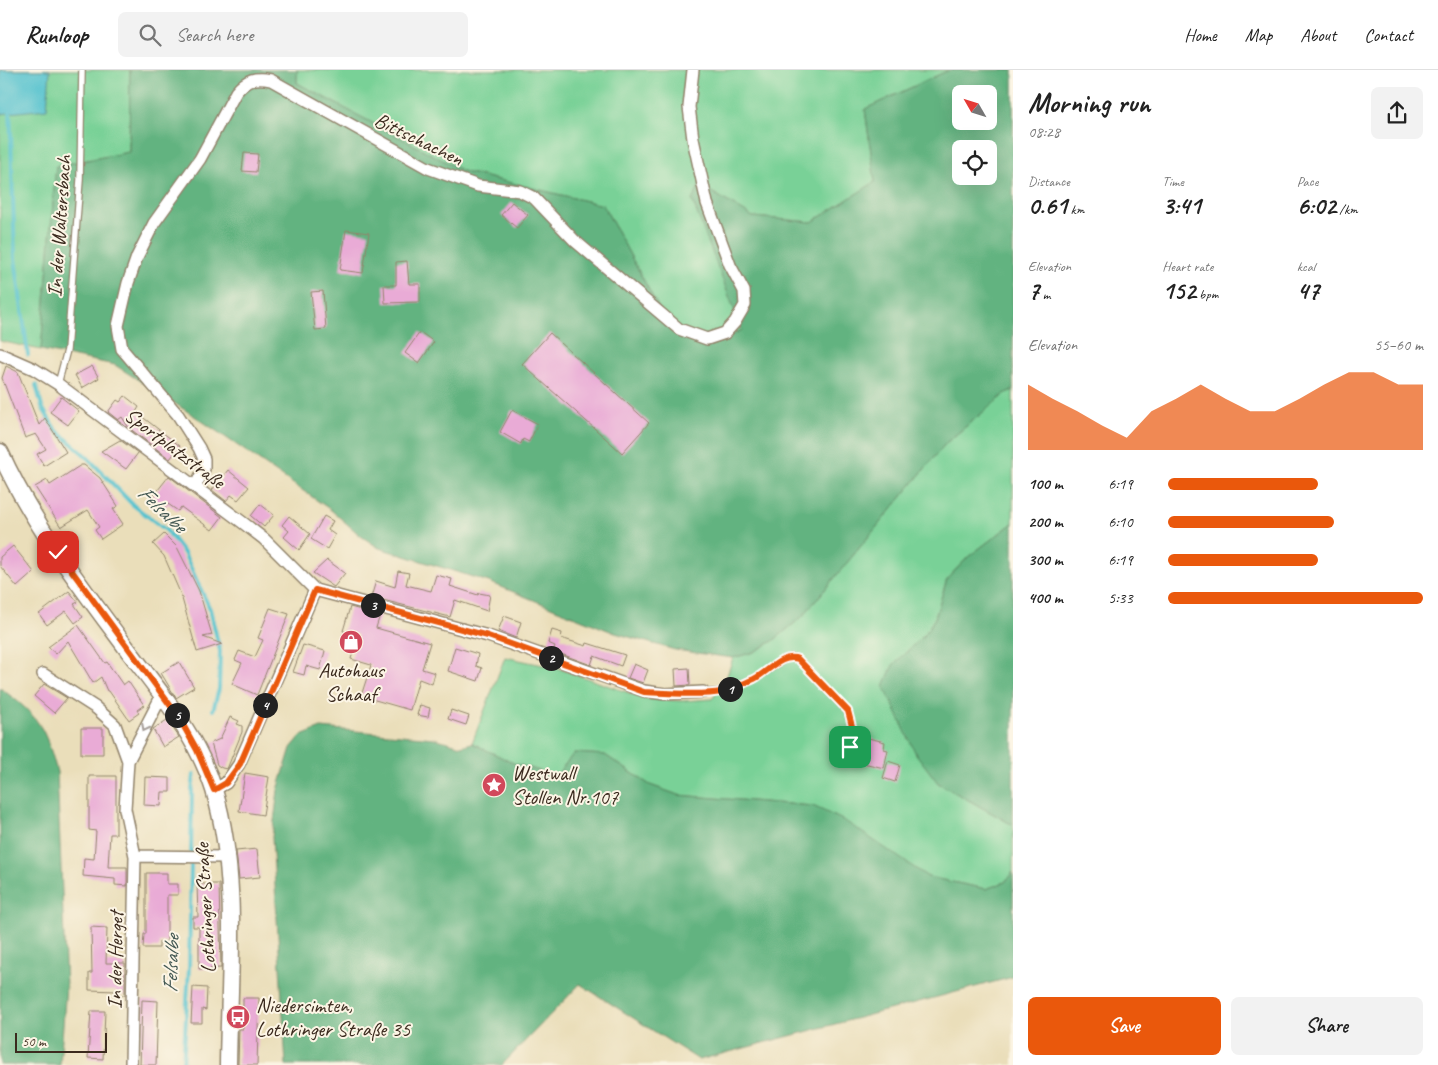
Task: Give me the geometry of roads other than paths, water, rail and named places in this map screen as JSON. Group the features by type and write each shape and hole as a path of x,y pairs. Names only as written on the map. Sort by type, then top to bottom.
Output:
{"main road":[{"name":"Lothringer Straße","path":"0,452 23,499 58,552 188,731 214,790 227,857 230,926 228,1065"}],"street":[{"name":"Bittschachen","path":"196,487 204,469 204,460 199,448 178,415 122,349 118,326 128,283 137,257 154,223 200,159 236,92 244,82 255,78 271,80 428,168 478,186 520,191 534,198 575,242 679,329 707,339 725,333 735,322 744,305 744,291 730,265 707,203 689,107 693,70"},
{"name":"Sportplatzstraße","path":"0,354 34,369 58,384 196,487 264,540 315,590"},
{"path":"214,790 226,783 240,764 315,590 497,639 644,692 665,694 703,692"},
{"name":"In der Herget","path":"43,674 96,708 115,725 128,761 125,809 135,856 131,1065"},
{"name":"In der Herget","path":"128,761 162,695"},
{"path":"135,856 227,857"}],"lane":[{"name":"In der Waltersbach","path":"58,384 67,350 80,180 82,70"},
{"path":"703,692 722,692 756,678 785,658 792,657 798,659 848,711 853,730 847,761"}],"water":[{"path":"0,70 50,70 47,109 0,114"}],"waterway":[{"name":"Felsalbe","path":"10,107 15,258 28,355"},
{"name":"Felsalbe","path":"36,385 42,407 55,429 86,456 133,505 167,531 184,553 210,609 220,651 219,689 213,710"},
{"name":"Felsalbe","path":"191,852 194,775"},
{"name":"Felsalbe","path":"183,1065 189,969 191,865"}],"place":[{"name":"Autohaus Schaaf","path":"351,642"},
{"name":"Westwall Stollen Nr.107","path":"494,785"},
{"name":"Niedersimten, Lothringer Straße 35","path":"238,1017"}]}
